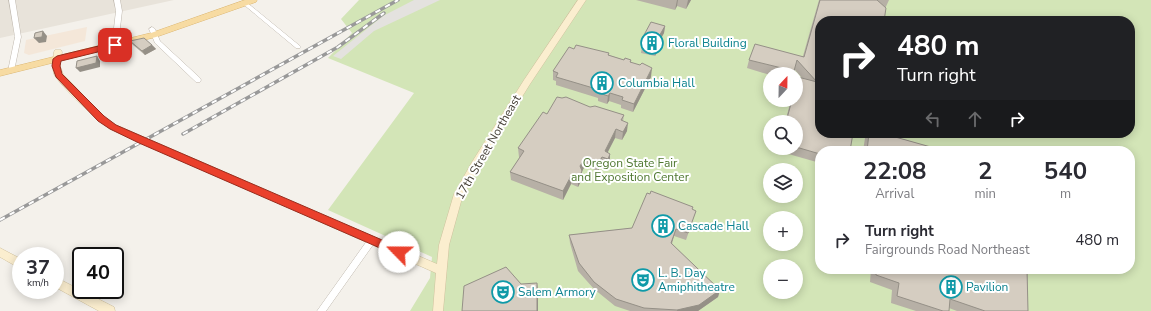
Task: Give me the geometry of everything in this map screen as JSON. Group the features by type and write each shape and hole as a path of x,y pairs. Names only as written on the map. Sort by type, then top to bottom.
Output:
{"main road":[{"path":"0,67 12,67 116,42 153,32 245,1"},
{"path":"0,74 12,67"}],"street":[{"path":"12,0 18,30 18,45 12,67"},
{"path":"116,42 119,11 117,0"},
{"name":"17th Street Northeast","path":"438,311 441,270 448,228 458,197 466,181 538,64 582,0"},
{"path":"245,1 298,47"},
{"path":"153,32 157,42 198,80"},
{"path":"58,55 56,71 62,79 101,119 113,127 441,270"},
{"path":"321,311 372,240"},
{"path":"0,252 12,259"},
{"path":"64,287 110,311"}],"shaded area":[{"path":"0,0 174,0 0,38"},
{"path":"414,0 440,0 374,31 341,59 333,56 383,16"},
{"path":"87,27 85,41 29,55 24,53 26,40"}],"green space":[{"name":"Oregon State Fair and Exposition Center","path":"359,0 1151,0 1151,311 410,311 430,278 432,257 328,210 414,93 328,58 352,33 341,19"}],"building":[{"path":"820,0 877,0 886,8 885,16 816,16"},
{"path":"815,18 815,80 797,60 795,67 778,67 749,60 755,44 804,57"},
{"name":"Floral Building","path":"651,22 665,26 658,38 661,39 656,49 642,46 647,36 644,35"},
{"path":"43,31 42,37 34,38 35,33"},
{"path":"144,38 152,45 142,51 130,41"},
{"name":"Columbia Hall","path":"576,45 609,53 608,55 624,60 625,58 631,60 630,62 640,65 642,63 652,68 634,104 622,100 623,97 610,93 608,96 599,93 600,90 556,77 558,73 553,71 569,47 574,49"},
{"path":"97,56 96,63 76,68 77,61"},
{"path":"803,78 815,81 815,138 852,138 851,146 815,146 815,153 803,149 803,115 788,115 790,107 803,107"},
{"path":"557,97 566,97 590,107 595,106 624,115 621,120 628,123 623,132 616,129 605,151 610,154 608,159 602,157 599,162 585,158 580,166 582,171 578,179 571,176 563,191 510,172 524,151 518,148 543,112 547,114"},
{"path":"868,138 899,138 927,146 868,146"},
{"name":"L. B. Day Amiphitheatre","path":"651,191 693,207 692,209 696,211 688,233 676,229 671,243 720,290 699,305 677,310 644,308 616,299 594,282 579,263 569,235 632,228 647,193 650,194"},
{"name":"Salem Armory","path":"506,267 521,284 537,283 537,311 462,311 464,286"},
{"name":"Pavilion","path":"1027,274 1028,311 985,311 950,299 949,311 943,311 897,296 899,283 876,275"}],"railway":[{"path":"0,220 398,0"},
{"path":"183,134 338,47 384,13"}],"place":[{"name":"Floral Building","path":"652,43"},
{"name":"Columbia Hall","path":"602,83"},
{"name":"Cascade Hall","path":"663,226"},
{"name":"L. B. Day Amiphitheatre","path":"643,280"},
{"name":"Pavilion","path":"951,287"},
{"name":"Salem Armory","path":"503,292"}],"route":[{"path":"115,45 57,59 56,71 101,119 113,127 142,141 399,252"}]}
